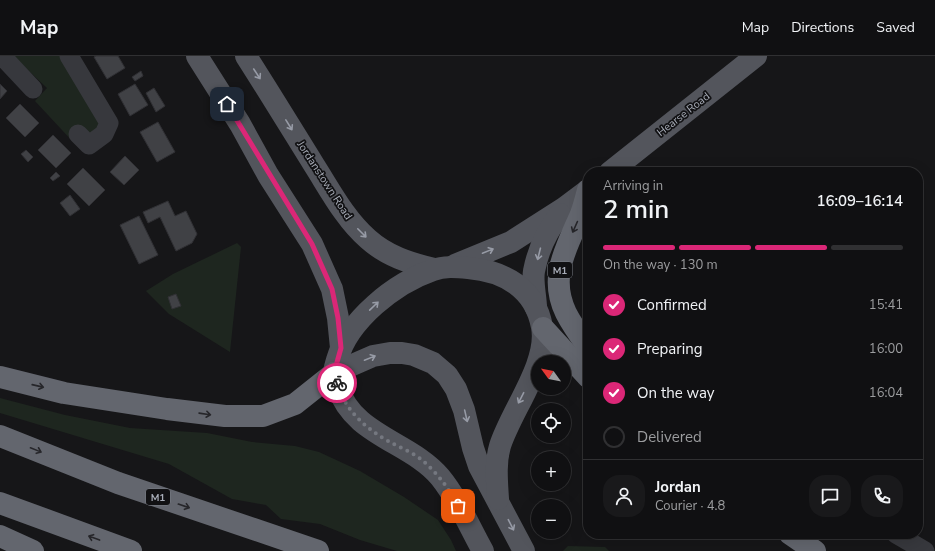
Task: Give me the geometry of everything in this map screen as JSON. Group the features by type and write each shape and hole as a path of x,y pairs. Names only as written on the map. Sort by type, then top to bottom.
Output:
{"highway":[{"name":"M1","path":"583,206 561,258 559,279 560,294 566,313 583,339"},
{"path":"540,318 583,371"},
{"path":"0,377 64,392 167,409 225,416 263,416 295,404 334,373"},
{"name":"M1","path":"0,436 118,483 318,551"},
{"path":"0,503 131,551"},
{"path":"0,536 33,551"},
{"path":"797,539 814,551"}],"main road":[{"path":"197,56 240,124 268,175 312,244 332,289 338,318 341,348"},
{"name":"Jordanstown Road","path":"246,56 335,197 354,225 368,239 386,252 410,263 443,268 476,268 498,273 523,289 540,318"},
{"name":"Hearse Road","path":"623,167 756,56"},
{"path":"480,546 452,494 439,476 422,460 377,433 351,412 340,392 334,373 341,348 355,326 375,304 406,282 511,242 564,208 583,194"},
{"path":"498,499 497,475 500,448 509,423 530,382 542,348 534,272 541,246 551,226 564,208"},
{"path":"334,373 373,356 390,353 414,355 433,363 447,375 456,389 464,410 479,466 498,499 524,551"}],"street":[{"path":"2,56 33,89"},
{"path":"69,56 110,123 104,134 89,145 78,134"},
{"path":"905,539 925,551"}],"shaded area":[{"path":"13,56 61,56 102,125 75,144 35,101 47,88"},
{"path":"237,243 241,247 230,352 169,314 146,291 173,274"},
{"path":"0,398 65,415 130,428 207,433 252,442 295,446 319,452 360,471 404,497 438,520 456,551 397,551 360,540 320,524 281,519 266,505 232,499 169,464 0,413"},
{"path":"568,546 605,547 609,551 563,551"}],"building":[{"path":"118,56 125,68 107,79 94,57"},
{"path":"141,71 143,76 135,81 132,77"},
{"path":"0,84 7,91 0,99"},
{"path":"135,84 148,105 130,116 118,94"},
{"path":"154,88 165,106 156,112 146,93"},
{"path":"20,104 39,123 25,137 6,118"},
{"path":"158,122 175,152 157,162 140,132"},
{"path":"53,135 71,153 56,168 38,150"},
{"path":"26,150 33,157 28,162 21,154"},
{"path":"125,156 139,170 124,185 110,172"},
{"path":"83,168 105,190 89,206 67,184"},
{"path":"56,172 60,176 53,181 50,178"},
{"path":"70,195 80,209 70,216 60,203"},
{"path":"168,201 175,216 186,211 197,234 192,243 176,251 160,217 148,223 143,212"},
{"path":"139,216 158,255 139,264 120,225"},
{"path":"176,294 181,306 172,309 168,297"}],"way so far":[{"path":"337,383 340,392 351,412 388,441 403,448 422,460 439,476 452,494 458,506"}],"route":[{"path":"227,104 240,124 268,175 312,244 332,289 338,318 341,348 334,373 337,383"}]}
